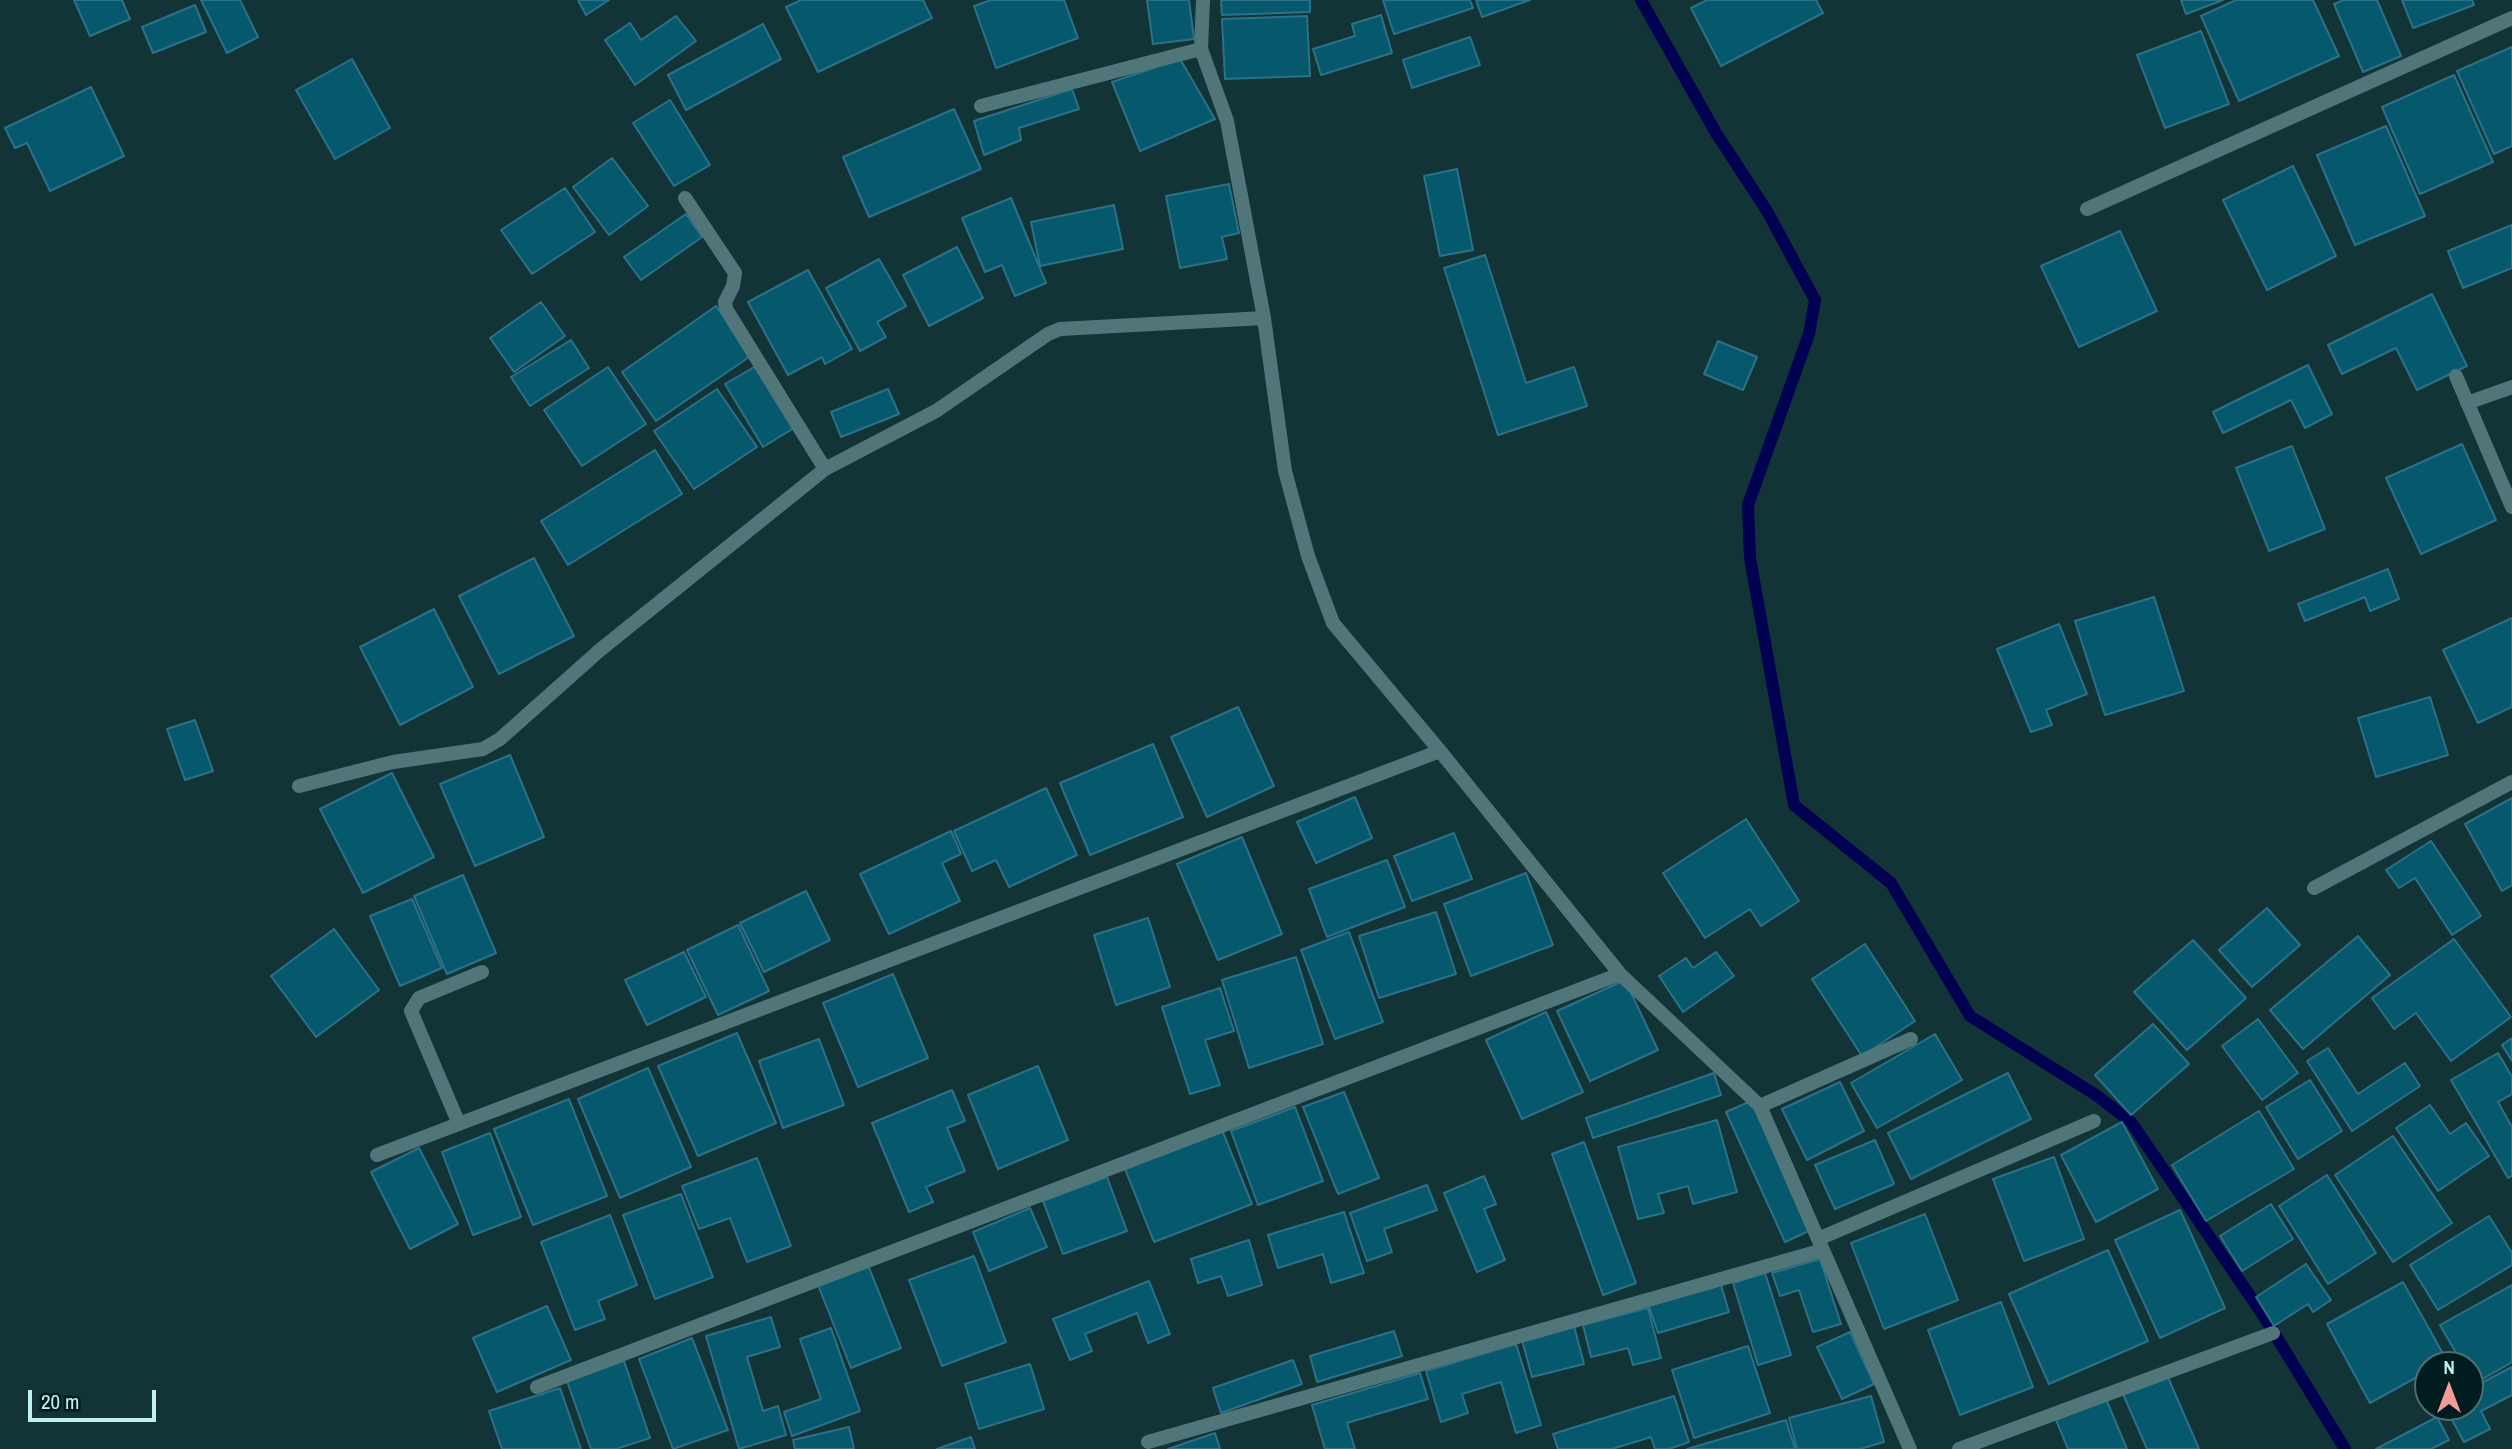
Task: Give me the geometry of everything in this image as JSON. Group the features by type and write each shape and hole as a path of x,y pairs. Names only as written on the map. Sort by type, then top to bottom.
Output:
{"street":[{"path":"1203,0 1201,48 1227,121 1264,318 1285,471 1308,556 1333,624 1440,751 1620,974 1760,1106 1910,1449"},
{"path":"2087,209 2512,18"},
{"path":"981,106 1201,48"},
{"path":"685,198 735,273 733,286 725,302 726,309 825,469"},
{"path":"299,786 393,762 483,749 500,740 600,650 825,469 936,411 1048,334 1060,329 1264,318"},
{"path":"2456,376 2512,508"},
{"path":"2467,403 2512,387"},
{"path":"377,1155 1440,751"},
{"path":"2314,888 2512,782"},
{"path":"459,1124 411,1011 419,998 482,972"},
{"path":"537,1387 1620,974"},
{"path":"1760,1106 1911,1039"},
{"path":"1148,1442 1820,1244 2094,1121"},
{"path":"1959,1449 2273,1333"}],"building":[{"path":"74,0 122,0 130,19 90,36"},
{"path":"201,0 240,0 258,37 227,53"},
{"path":"578,0 609,0 586,15"},
{"path":"801,0 923,0 932,18 818,72 786,7"},
{"path":"991,0 1064,0 1078,38 996,68 974,6"},
{"path":"1147,0 1189,0 1194,39 1153,44"},
{"path":"1221,0 1310,0 1310,12 1222,15"},
{"path":"1383,0 1470,0 1473,8 1394,34"},
{"path":"1476,0 1530,0 1482,17"},
{"path":"1707,0 1816,0 1823,13 1721,66 1691,8"},
{"path":"2181,0 2223,0 2186,14"},
{"path":"2236,0 2313,0 2339,56 2239,101 2201,16"},
{"path":"2344,0 2377,0 2401,56 2363,72 2334,4"},
{"path":"2402,0 2472,0 2474,5 2413,28"},
{"path":"195,5 206,32 153,53 142,27"},
{"path":"1381,15 1392,53 1321,75 1313,49 1355,36 1352,24"},
{"path":"676,16 696,41 635,85 605,40 630,23 641,40"},
{"path":"1307,16 1310,76 1225,79 1222,19"},
{"path":"763,24 781,59 686,110 668,75"},
{"path":"2201,31 2229,104 2165,128 2137,55"},
{"path":"1470,37 1480,65 1412,88 1403,60"},
{"path":"2512,47 2512,146 2494,154 2457,71"},
{"path":"352,59 390,128 335,159 296,90"},
{"path":"1180,59 1215,119 1140,151 1112,82"},
{"path":"2454,75 2493,162 2420,194 2382,107"},
{"path":"91,87 124,156 50,191 27,143 15,148 5,128"},
{"path":"1072,89 1079,109 1019,128 1021,140 984,155 974,121"},
{"path":"670,100 710,165 674,186 633,123"},
{"path":"954,109 981,169 869,217 843,157"},
{"path":"2386,126 2425,216 2355,245 2317,155"},
{"path":"612,158 648,206 609,235 573,187"},
{"path":"2293,166 2336,256 2267,290 2223,200"},
{"path":"1457,169 1473,250 1440,256 1424,176"},
{"path":"1229,184 1239,233 1222,237 1227,259 1180,268 1166,196"},
{"path":"565,188 595,232 532,274 501,230"},
{"path":"1011,198 1046,283 1015,296 1002,265 985,272 962,218"},
{"path":"1114,205 1123,249 1040,266 1031,222"},
{"path":"686,214 702,237 641,280 624,257"},
{"path":"2512,225 2512,268 2463,288 2448,251"},
{"path":"2120,231 2157,311 2079,347 2041,266"},
{"path":"957,247 983,298 929,326 903,275"},
{"path":"1485,255 1526,383 1574,367 1587,406 1498,435 1444,268"},
{"path":"879,259 906,306 877,322 886,337 860,351 826,288"},
{"path":"808,270 852,349 825,364 822,357 788,375 748,302"},
{"path":"2432,294 2467,366 2417,390 2396,348 2342,374 2328,345"},
{"path":"541,302 565,336 514,372 490,338"},
{"path":"716,306 752,355 656,421 622,372"},
{"path":"571,340 589,368 530,406 511,377"},
{"path":"1718,341 1757,357 1743,390 1704,374"},
{"path":"2308,365 2332,414 2305,428 2291,400 2223,433 2213,412"},
{"path":"756,366 794,428 763,447 725,384"},
{"path":"608,367 646,424 582,466 544,410"},
{"path":"717,389 757,447 694,489 654,431"},
{"path":"888,389 899,414 841,437 831,412"},
{"path":"2462,444 2496,520 2421,554 2386,478"},
{"path":"2292,446 2325,529 2269,551 2236,468"},
{"path":"655,450 682,494 568,565 541,521"},
{"path":"534,558 574,636 499,674 459,596"},
{"path":"2388,569 2399,599 2370,611 2365,597 2305,621 2298,604"},
{"path":"2154,597 2184,691 2105,715 2075,621"},
{"path":"434,609 473,687 400,725 360,647"},
{"path":"2512,618 2512,707 2478,723 2443,650"},
{"path":"2059,624 2087,694 2046,710 2052,725 2031,732 1997,649"},
{"path":"2430,697 2448,755 2376,777 2358,718"},
{"path":"1238,707 1274,786 1207,817 1171,737"},
{"path":"195,720 213,771 185,780 167,729"},
{"path":"1153,744 1183,817 1090,855 1060,783"},
{"path":"510,755 544,837 475,866 440,784"},
{"path":"392,773 434,857 363,893 320,809"},
{"path":"1046,788 1077,855 1009,887 996,860 972,871 954,831"},
{"path":"1355,797 1372,838 1316,863 1297,822"},
{"path":"2512,798 2512,885 2502,891 2465,824"},
{"path":"1746,819 1799,901 1761,926 1750,909 1705,938 1663,873"},
{"path":"951,831 961,854 942,863 960,901 889,934 860,874"},
{"path":"1454,833 1472,879 1412,901 1394,856"},
{"path":"1242,837 1282,934 1218,960 1177,864"},
{"path":"2431,841 2481,916 2452,935 2415,878 2399,888 2386,870"},
{"path":"1387,860 1405,907 1327,937 1309,889"},
{"path":"1526,873 1553,945 1471,976 1444,904"},
{"path":"463,875 496,953 447,974 414,896"},
{"path":"806,891 830,940 764,972 740,923"},
{"path":"412,899 442,968 400,986 370,916"},
{"path":"2267,908 2300,945 2252,987 2219,950"},
{"path":"1436,912 1456,974 1379,998 1359,936"},
{"path":"1148,918 1170,987 1116,1005 1094,935"},
{"path":"738,925 769,991 718,1015 687,950"},
{"path":"334,929 379,990 316,1037 271,976"},
{"path":"1349,932 1383,1022 1335,1039 1301,950"},
{"path":"2358,936 2390,975 2303,1049 2270,1010"},
{"path":"2454,939 2511,1017 2451,1061 2416,1013 2394,1029 2372,998"},
{"path":"2193,940 2246,998 2187,1050 2134,992"},
{"path":"1865,944 1915,1021 1862,1056 1812,979"},
{"path":"684,952 706,997 647,1025 625,980"},
{"path":"1716,952 1734,976 1683,1012 1659,976 1686,958 1693,968"},
{"path":"1296,957 1323,1044 1249,1068 1222,980"},
{"path":"893,974 928,1058 858,1087 823,1003"},
{"path":"1625,980 1658,1050 1590,1081 1557,1011"},
{"path":"1220,988 1234,1031 1205,1040 1220,1085 1190,1094 1162,1007"},
{"path":"1546,1012 1583,1092 1522,1119 1486,1040"},
{"path":"2258,1019 2298,1073 2262,1100 2222,1046"},
{"path":"2153,1024 2189,1064 2131,1115 2095,1075"},
{"path":"737,1033 776,1123 698,1156 658,1066"},
{"path":"1935,1034 1962,1080 1877,1128 1851,1083"},
{"path":"2512,1038 2512,1061 2502,1045"},
{"path":"819,1039 844,1105 783,1128 759,1061"},
{"path":"2328,1048 2358,1094 2405,1063 2420,1086 2352,1131 2307,1061"},
{"path":"2498,1053 2512,1077 2512,1094 2498,1102 2512,1127 2512,1176 2508,1178 2451,1080"},
{"path":"1038,1066 1068,1140 998,1169 968,1095"},
{"path":"648,1068 691,1167 620,1198 578,1099"},
{"path":"1714,1073 1721,1095 1593,1138 1586,1118"},
{"path":"2008,1073 2031,1119 1911,1179 1888,1133"},
{"path":"2310,1080 2342,1131 2298,1159 2266,1107"},
{"path":"1840,1082 1864,1131 1807,1160 1782,1109"},
{"path":"952,1090 965,1121 947,1128 965,1171 926,1187 933,1202 909,1212 872,1123"},
{"path":"1344,1092 1379,1178 1338,1194 1303,1107"},
{"path":"569,1099 607,1196 533,1225 494,1129"},
{"path":"1751,1101 1811,1230 1785,1242 1726,1112"},
{"path":"2430,1105 2450,1134 2466,1123 2489,1156 2438,1191 2396,1128"},
{"path":"1295,1107 1323,1181 1258,1205 1231,1131"},
{"path":"2259,1111 2294,1169 2206,1221 2172,1165"},
{"path":"1717,1120 1737,1192 1693,1204 1688,1186 1658,1194 1664,1213 1638,1219 1618,1147"},
{"path":"2122,1122 2158,1189 2096,1222 2061,1155"},
{"path":"1222,1130 1252,1204 1154,1242 1125,1169"},
{"path":"490,1133 521,1217 473,1235 442,1152"},
{"path":"2393,1136 2452,1223 2393,1262 2335,1175"},
{"path":"1875,1140 1894,1184 1835,1209 1815,1165"},
{"path":"1584,1142 1636,1283 1603,1295 1552,1154"},
{"path":"419,1148 458,1224 410,1249 371,1172"},
{"path":"2054,1157 2084,1239 2024,1261 1993,1179"},
{"path":"757,1158 791,1246 747,1262 730,1218 699,1229 682,1186"},
{"path":"2327,1175 2376,1253 2328,1284 2279,1206"},
{"path":"1484,1176 1496,1204 1484,1209 1505,1260 1477,1272 1444,1193"},
{"path":"1107,1177 1127,1231 1063,1254 1043,1201"},
{"path":"1427,1185 1437,1210 1384,1229 1392,1252 1367,1261 1350,1213"},
{"path":"681,1194 713,1277 655,1299 623,1215"},
{"path":"2271,1204 2293,1239 2242,1271 2220,1236"},
{"path":"1030,1208 1047,1247 989,1271 973,1232"},
{"path":"2180,1210 2225,1308 2160,1338 2115,1240"},
{"path":"1344,1212 1364,1273 1331,1283 1323,1254 1278,1268 1268,1235"},
{"path":"1925,1214 1958,1300 1884,1329 1851,1243"},
{"path":"610,1215 637,1285 598,1301 605,1319 575,1330 541,1242"},
{"path":"2489,1216 2512,1253 2512,1265 2438,1310 2410,1265"},
{"path":"1249,1240 1262,1285 1228,1296 1221,1276 1198,1283 1191,1259"},
{"path":"2108,1250 2148,1341 2049,1384 2009,1294"},
{"path":"974,1256 1006,1342 942,1366 909,1280"},
{"path":"1820,1259 1841,1324 1813,1332 1799,1290 1780,1296 1772,1273"},
{"path":"2306,1264 2331,1300 2313,1312 2308,1304 2274,1326 2256,1297"},
{"path":"868,1265 901,1348 851,1368 818,1285"},
{"path":"1765,1273 1791,1355 1758,1365 1733,1283"},
{"path":"1149,1281 1170,1334 1148,1343 1137,1313 1085,1334 1092,1351 1070,1360 1053,1319"},
{"path":"2403,1282 2441,1351 2414,1351 2414,1379 2370,1403 2327,1324"},
{"path":"1721,1285 1729,1312 1658,1333 1649,1306"},
{"path":"2512,1285 2512,1362 2484,1378 2484,1351 2455,1351 2440,1325"},
{"path":"2001,1302 2033,1387 1960,1415 1928,1330"},
{"path":"547,1306 571,1360 497,1392 473,1338"},
{"path":"1648,1308 1661,1358 1633,1365 1628,1348 1591,1357 1583,1325"},
{"path":"771,1317 780,1347 747,1357 763,1411 778,1406 786,1435 739,1449 706,1336"},
{"path":"1574,1326 1584,1364 1532,1377 1522,1340"},
{"path":"831,1328 860,1411 792,1436 784,1412 821,1399 800,1339"},
{"path":"1394,1331 1402,1356 1317,1382 1310,1356"},
{"path":"1850,1332 1874,1384 1842,1399 1817,1347"},
{"path":"692,1338 728,1430 673,1449 639,1359"},
{"path":"1516,1344 1541,1425 1516,1433 1501,1382 1462,1394 1468,1413 1441,1422 1426,1371"},
{"path":"1748,1346 1770,1413 1694,1438 1672,1370"},
{"path":"1293,1360 1302,1384 1221,1413 1213,1388"},
{"path":"624,1361 650,1438 616,1449 591,1449 567,1381"},
{"path":"1030,1364 1044,1409 979,1429 965,1384"},
{"path":"2512,1367 2512,1395 2484,1409 2484,1382"},
{"path":"1420,1373 1428,1399 1347,1423 1355,1449 1325,1449 1312,1405"},
{"path":"2167,1375 2199,1449 2147,1449 2123,1394"},
{"path":"560,1388 581,1449 502,1449 489,1411"},
{"path":"1674,1396 1689,1442 1669,1449 1655,1449 1651,1437 1612,1449 1558,1449 1553,1434"},
{"path":"1871,1396 1884,1442 1860,1449 1797,1449 1789,1418"},
{"path":"2106,1399 2127,1449 2068,1449 2056,1420"},
{"path":"2484,1417 2490,1429 2464,1442 2453,1421 2484,1421"},
{"path":"1786,1420 1795,1449 1687,1449"},
{"path":"2429,1421 2439,1421 2449,1440 2431,1449 2376,1449"},
{"path":"849,1427 854,1449 795,1449 793,1440"},
{"path":"1215,1433 1220,1449 1168,1449"},
{"path":"971,1437 975,1449 937,1449"}],"waterway":[{"path":"1641,0 1716,133 1767,211 1815,300 1809,334 1748,505 1750,558 1794,805 1891,883 1970,1016 2096,1095 2131,1122 2263,1315 2345,1449"}]}
